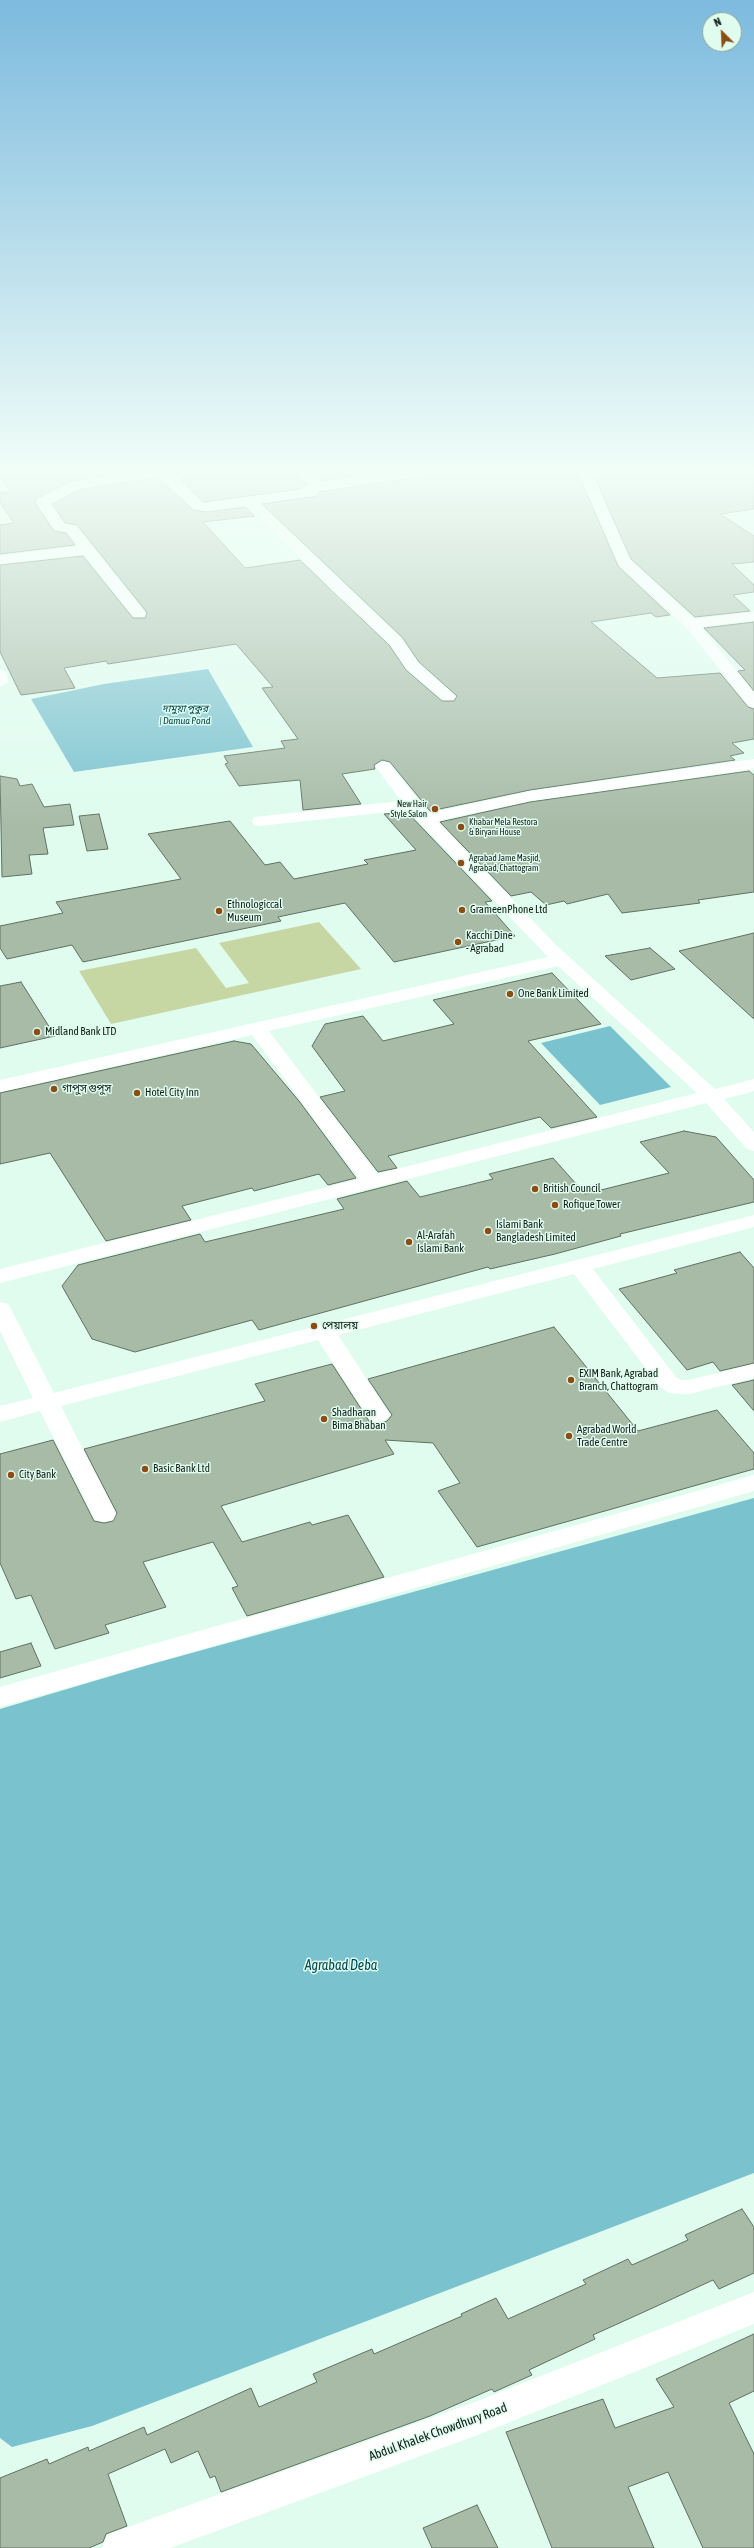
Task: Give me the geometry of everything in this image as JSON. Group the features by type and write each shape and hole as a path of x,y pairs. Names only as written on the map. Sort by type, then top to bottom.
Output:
{"street":[{"path":"120,590 139,614"},
{"path":"340,590 375,620 396,641 412,666 448,697"},
{"path":"654,590 691,624 754,703"},
{"path":"691,624 754,616"},
{"path":"0,674 0,682"},
{"path":"425,819 530,796 754,764"},
{"path":"383,766 412,805 481,874 556,955 710,1095 754,1144"},
{"path":"260,821 412,805"},
{"path":"0,1086 258,1030 556,955"},
{"path":"0,1074 556,955"},
{"path":"258,1030 372,1181"},
{"path":"0,1276 754,1085"},
{"path":"0,1414 754,1221"},
{"path":"579,1266 668,1382 677,1388 689,1387 754,1371"},
{"path":"0,1310 104,1514"},
{"path":"324,1331 378,1415"},
{"path":"0,1697 754,1483"},
{"name":"Abdul Khalek Chowdhury Road","path":"120,2548 475,2419 754,2308"}],"green space":[{"path":"319,922 361,969 111,1024 79,971 196,948 226,988 249,983 219,943"}],"water":[{"name":"দামুয়া পুকুর | Damua Pond","path":"208,669 253,747 74,772 31,699 104,684"},
{"path":"610,1026 671,1087 600,1105 541,1043"},
{"name":"Agrabad Deba","path":"754,1498 754,2173 92,2426 12,2447 0,2438 0,1709 148,1665"}],"building":[{"path":"0,590 110,590 133,618 145,618 147,613 129,590 331,590 389,645 406,670 442,701 454,701 457,696 419,662 402,637 352,590 643,590 670,615 656,617 651,613 591,622 657,678 720,673 748,707 754,709 754,739 732,743 744,753 730,756 735,760 530,790 430,811 390,762 382,760 374,765 375,769 342,774 361,804 303,810 300,780 239,786 225,764 228,763 224,756 285,748 281,741 298,739 262,688 273,687 236,644 108,664 106,661 64,668 75,688 21,695 0,652"},
{"path":"665,590 754,590 754,592 733,595 750,611 695,617"},
{"path":"754,622 754,691 738,671 745,670 704,628"},
{"path":"749,771 754,775 754,892 698,900 700,903 622,913 608,894 567,904 564,901 546,905 531,892 511,896 440,822 530,802"},
{"path":"0,776 17,779 20,786 32,784 44,807 70,804 74,825 43,828 48,854 29,855 32,874 2,877"},
{"path":"407,812 492,901 485,902 515,936 394,962 345,903 278,917 281,921 83,962 72,945 7,959 0,948 0,926 63,913 56,902 181,879 148,834 230,821 265,865 280,862 294,879 368,864 364,860 416,850 384,814"},
{"path":"99,814 108,849 87,851 79,816"},
{"path":"754,933 754,1019 679,951"},
{"path":"650,948 675,969 631,980 605,956"},
{"path":"552,973 601,1024 528,1041 597,1117 551,1128 540,1117 388,1156 397,1168 378,1172 320,1097 345,1091 312,1046 325,1024 363,1016 383,1041 454,1024 433,1000"},
{"path":"21,982 55,1036 0,1048 0,986"},
{"path":"234,1041 251,1044 299,1101 356,1178 328,1185 319,1174 254,1191 252,1188 182,1206 191,1220 106,1241 50,1153 0,1164 0,1093"},
{"path":"684,1131 716,1137 754,1180 754,1202 620,1234 621,1236 555,1254 490,1269 488,1267 259,1330 252,1320 135,1352 92,1339 62,1286 78,1265 200,1234 205,1242 344,1209 337,1199 407,1181 420,1197 493,1179 489,1174 553,1158 585,1194 669,1173 640,1142"},
{"path":"740,1252 754,1268 754,1363 720,1371 713,1362 687,1370 619,1289 677,1273 674,1270"},
{"path":"554,1327 638,1431 717,1410 754,1453 754,1469 477,1547 438,1491 460,1483 433,1443 385,1440 394,1454 221,1506 242,1542 310,1522 312,1525 348,1515 384,1577 247,1616 232,1588 238,1586 213,1542 143,1562 166,1607 105,1625 109,1633 55,1649 31,1595 16,1599 0,1563 0,1454 53,1440 94,1521 104,1523 113,1521 117,1513 84,1449 265,1401 255,1384 332,1364 369,1421 379,1424 387,1421 392,1415 368,1379"},
{"path":"754,1380 754,1411 732,1385"},
{"path":"31,1643 41,1666 0,1678 0,1652"},
{"path":"742,2209 754,2227 754,2273 719,2289 713,2280 593,2335 595,2339 529,2370 532,2375 494,2392 492,2389 430,2416 221,2492 215,2476 210,2478 198,2451 171,2463 165,2449 108,2474 127,2526 106,2534 103,2542 89,2548 0,2548 0,2478 47,2459 49,2464 88,2447 89,2451 144,2427 147,2435 251,2388 259,2407 317,2382 313,2374 372,2349 374,2354 462,2316 461,2314 496,2298 508,2319 586,2284 583,2280 628,2259 632,2265 688,2240 685,2235"},
{"path":"754,2334 754,2391 729,2403 754,2454 754,2548 703,2548 668,2472 628,2487 654,2548 552,2548 506,2432 603,2399 615,2428 674,2407 656,2379"},
{"path":"477,2505 498,2548 432,2548 423,2528"}],"place":[{"name":"New Hair Style Salon","path":"435,809"},
{"name":"Khabar Mela Restora & Biryani House","path":"461,827"},
{"name":"Agrabad Jame Masjid, Agrabad, Chattogram","path":"461,863"},
{"name":"GrameenPhone Ltd","path":"462,910"},
{"name":"Ethnologiccal Museum","path":"219,911"},
{"name":"Kacchi Dine - Agrabad","path":"458,942"},
{"name":"One Bank Limited","path":"510,994"},
{"name":"Midland Bank LTD","path":"37,1032"},
{"name":"গাপুস গুপুস","path":"54,1089"},
{"name":"Hotel City Inn","path":"137,1093"},
{"name":"British Council","path":"535,1189"},
{"name":"Rofique Tower","path":"555,1205"},
{"name":"Islami Bank Bangladesh Limited","path":"488,1231"},
{"name":"Al-Arafah Islami Bank","path":"409,1242"},
{"name":"পেয়ালয়","path":"314,1326"},
{"name":"EXIM Bank, Agrabad Branch, Chattogram","path":"571,1380"},
{"name":"Shadharan Bima Bhaban","path":"324,1419"},
{"name":"Agrabad World Trade Centre","path":"569,1436"},
{"name":"Basic Bank Ltd","path":"145,1469"},
{"name":"City Bank","path":"11,1475"}]}
